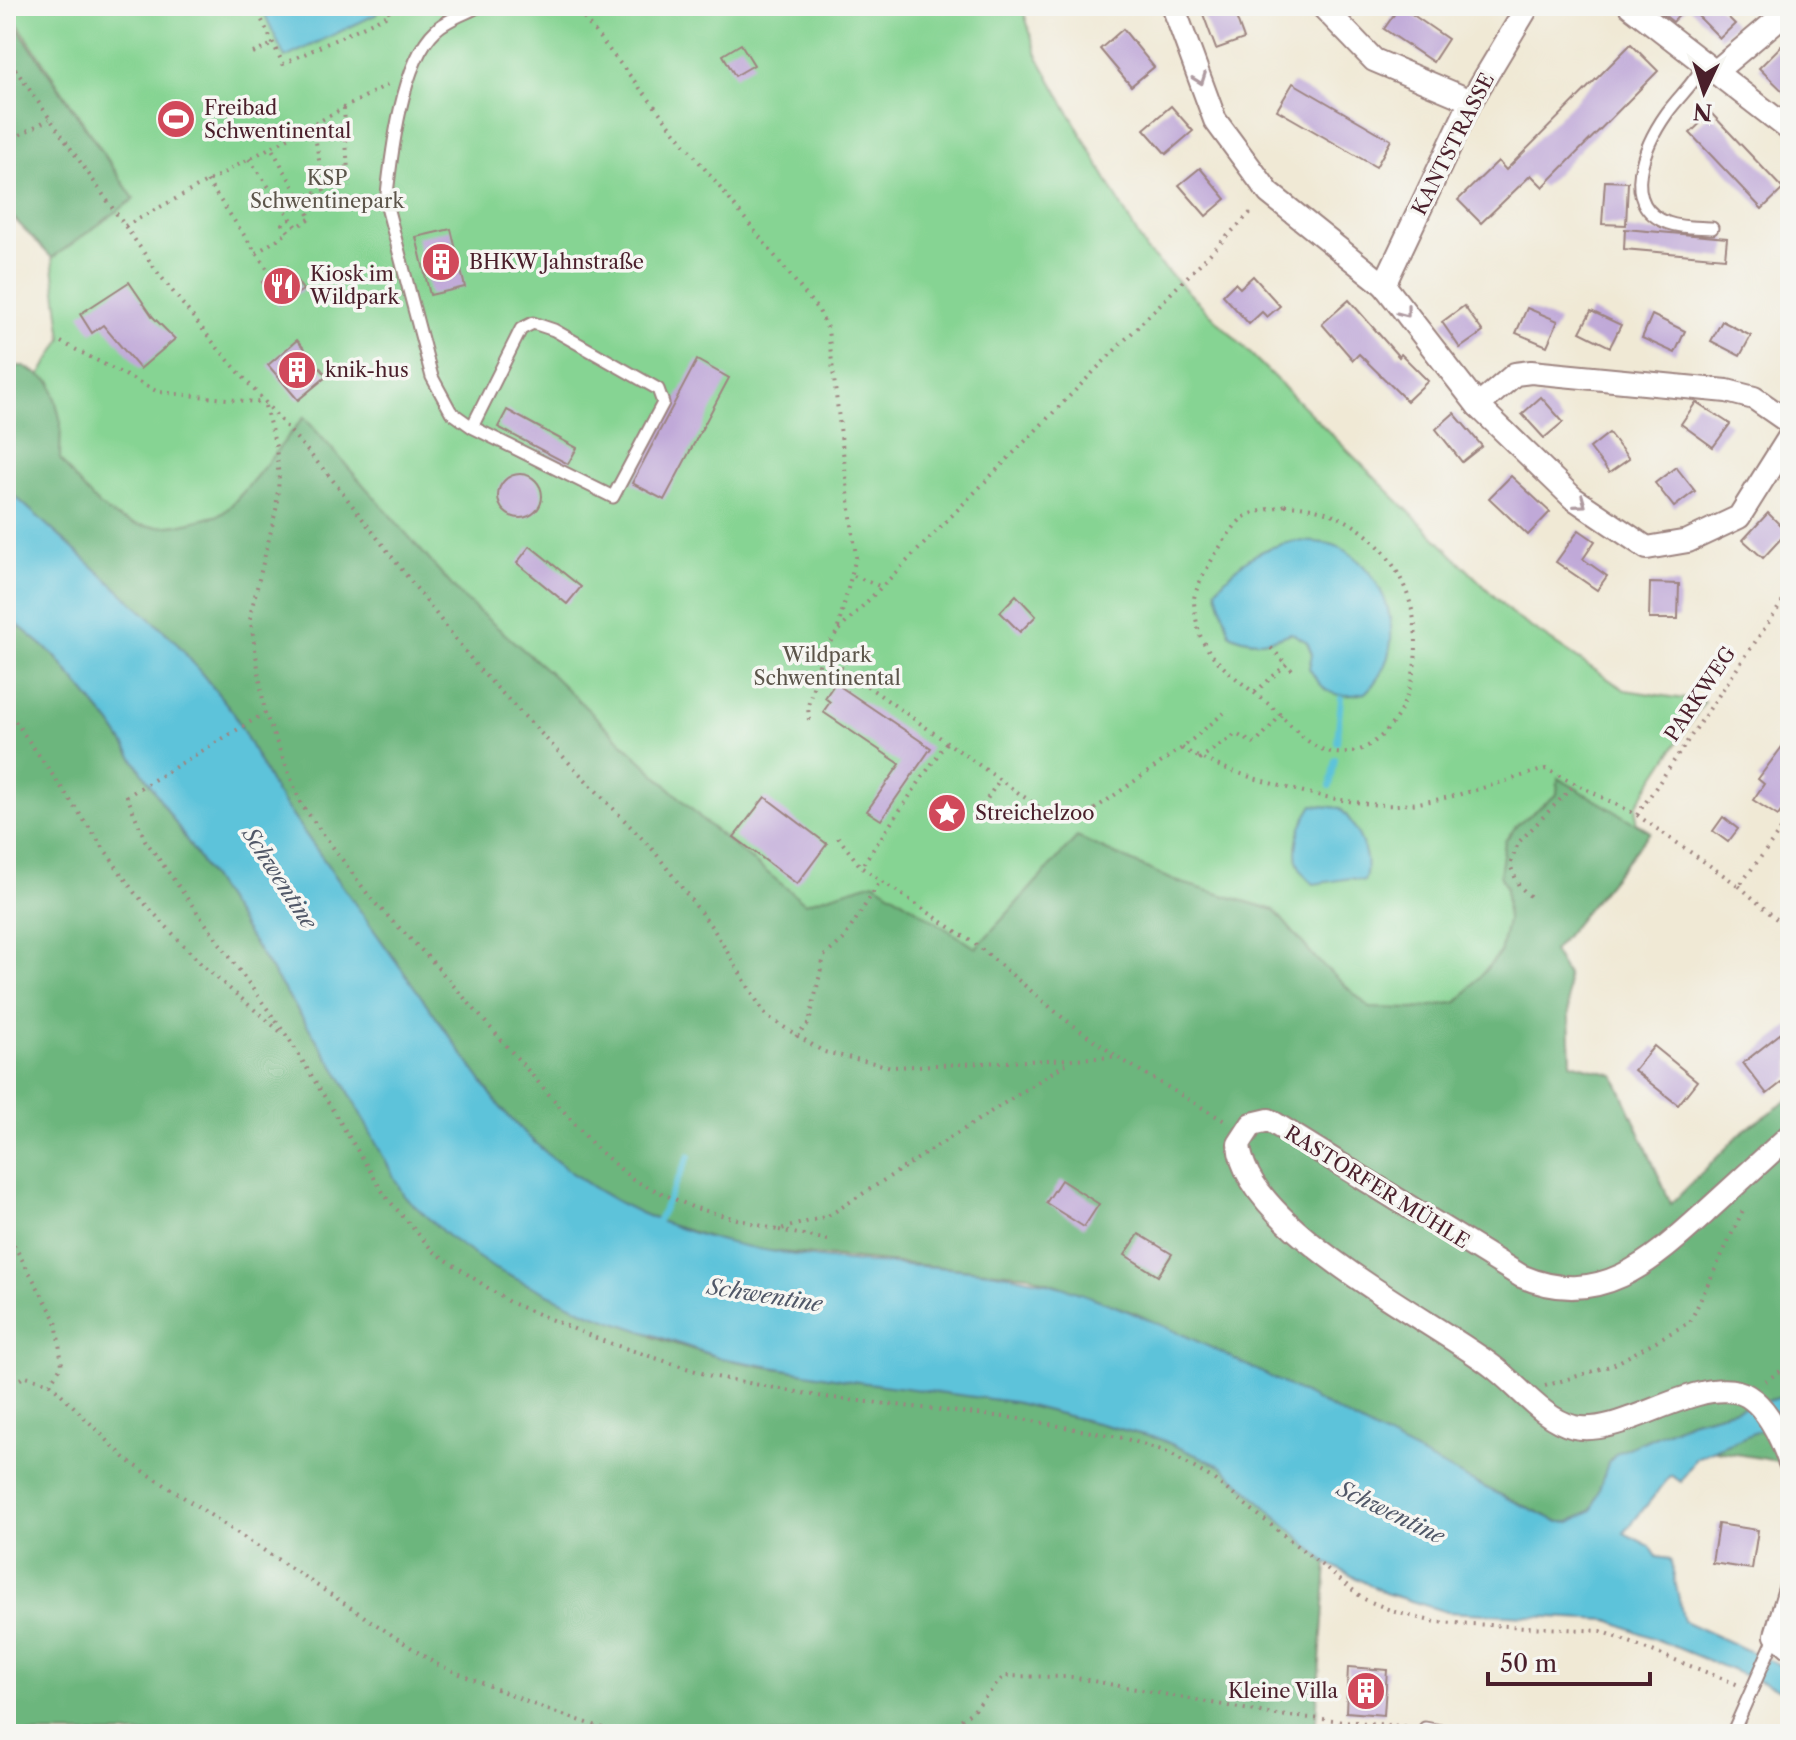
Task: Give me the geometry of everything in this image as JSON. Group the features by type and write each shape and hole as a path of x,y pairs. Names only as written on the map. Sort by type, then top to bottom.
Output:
{"street":[{"path":"1173,6 1215,120 1269,193 1384,285 1478,406 1573,498 1647,548 1688,541 1739,517 1790,436"},
{"path":"1322,6 1374,60 1471,101"},
{"name":"KANTSTRASSE","path":"1384,285 1471,101 1528,6"},
{"path":"1630,6 1790,130"},
{"path":"1709,68 1790,9"},
{"path":"1478,406 1515,374 1531,372 1727,391 1754,398 1790,423"},
{"name":"RASTORFER MÜHLE","path":"1243,1133 1252,1124 1269,1120 1521,1276 1546,1287 1577,1288 1607,1283 1664,1251 1790,1135"},
{"path":"1243,1133 1239,1151 1247,1175 1310,1244 1493,1366 1556,1419 1586,1428 1724,1391 1751,1399 1772,1424 1790,1463"},
{"path":"1783,1641 1790,1589"}],"lane":[{"path":"472,427 521,329 533,323 554,330 658,389 662,396 660,413 613,497 472,427 451,412 432,377 386,203 392,156 411,71 437,28 480,6"},
{"path":"1709,68 1669,111 1653,135 1644,161 1639,197 1646,209 1669,223 1712,228"},
{"path":"1732,1734 1767,1656 1783,1641"},
{"path":"1425,1728 1457,1734"}],"path":[{"path":"255,6 283,64 390,14 387,6"},
{"path":"574,6 819,311 832,350 854,540 854,575 837,632"},
{"path":"854,6 858,12"},
{"path":"253,53 273,44"},
{"path":"6,56 125,226 216,346 331,478 478,668 654,851 714,930 766,1016 824,1052 892,1067 1068,1062 1117,1057"},
{"path":"125,226 411,71"},
{"path":"344,108 349,188"},
{"path":"6,142 49,119"},
{"path":"299,197 324,190 313,124"},
{"path":"249,159 297,227 311,218 271,147"},
{"path":"321,171 348,168"},
{"path":"207,181 268,270"},
{"path":"809,720 808,706 822,654 837,632 1269,193"},
{"path":"256,253 289,232 283,224 292,218"},
{"path":"61,342 158,392 265,403"},
{"path":"265,403 276,447 279,479 276,510 250,616 265,713 301,804 372,900 431,960 595,1147 633,1180 692,1207 828,1240"},
{"path":"1285,505 1314,506 1371,540 1400,572 1410,598 1416,661 1396,723 1386,736 1365,747 1324,751 1255,692 1219,663 1200,636 1194,597 1204,574 1242,518 1285,505"},
{"path":"854,575 882,587"},
{"name":"PARKWEG","path":"1637,815 1790,591"},
{"path":"1271,648 1294,672"},
{"path":"822,654 1054,818 1075,819 1182,748 1224,713"},
{"path":"1255,692 1287,664"},
{"path":"6,708 134,892 204,967 289,1039"},
{"path":"265,713 127,796 145,840 289,1039 386,1197 433,1251 509,1302 603,1341 711,1376 824,1397 1022,1419 1151,1447 1212,1478 1364,1599 1395,1612 1447,1623 1601,1631 1754,1686"},
{"path":"1199,759 1236,734 1255,744 1281,715"},
{"path":"861,867 946,742"},
{"path":"1182,748 1199,759 1260,781 1395,806 1435,800 1546,769 1637,815 1739,886 1790,931"},
{"path":"983,805 1000,779"},
{"path":"1530,896 1519,886 1510,865 1518,843 1576,783"},
{"path":"1739,886 1790,818"},
{"path":"838,837 861,867 978,946 1063,1018 1117,1057 1243,1133"},
{"path":"796,1037 809,1023 824,956 843,940 881,880"},
{"path":"777,1230 828,1216 1068,1062"},
{"path":"1524,1393 1613,1365 1690,1322 1751,1195"},
{"path":"6,1231 56,1320 62,1365 50,1383"},
{"path":"1751,1399 1790,1365"},
{"path":"6,1387 26,1376 50,1383 127,1460 436,1664 545,1709 621,1734"},
{"path":"942,1734 974,1710 1004,1676 1071,1677 1277,1715 1425,1728"}],"green space":[{"name":"Wildpark Schwentinental","path":"6,6 1022,6 1037,55 1146,250 1514,616 1625,690 1704,702 1637,804 1636,822 1650,832 1553,951 1567,975 1571,1063 1614,1075 1671,1204 233,712 175,641 6,488 6,432 62,339 52,258 134,199"},
{"path":"6,11 134,199 52,258 6,210"},
{"path":"6,366 24,366 51,382 61,422 60,459 87,492 114,516 147,526 168,526 221,514 249,485 304,417 461,596 549,672 706,823 805,903 874,882 976,948 1077,837 1175,881 1274,910 1317,960 1370,1008 1414,1009 1458,1002 1500,953 1507,921 1506,888 1500,875 1505,841 1517,825 1557,794 1558,778 1650,832 1553,951 1567,975 1571,1063 1614,1075 1671,1204 1744,1130 1790,1099 1790,1395 1690,1421 1617,1453 1611,1459 1592,1510 1570,1522 1559,1522 1409,1452 1137,1314 1028,1275 748,1249 666,1224 607,1199 534,1146 500,1107 276,793 233,712 175,641 6,488"},
{"path":"6,615 54,655 111,724 341,1077 361,1114 653,1337 721,1358 761,1366 1013,1402 1160,1439 1223,1467 1327,1563 1315,1734 6,1734"},
{"path":"1790,1417 1790,1463 1711,1450 1781,1418"}],"water":[{"path":"261,6 373,6 377,14 285,58"},
{"name":"Schwentine","path":"6,488 175,641 233,712 276,793 500,1107 538,1146 578,1177 619,1203 663,1222 756,1249 807,1257 998,1273 1080,1293 1203,1344 1439,1465 1559,1522 1570,1522 1592,1510 1608,1463 1617,1453 1690,1421 1790,1395 1790,1417 1696,1458 1681,1482 1671,1475 1624,1533 1650,1546 1657,1557 1670,1559 1684,1621 1790,1670 1790,1694 1609,1620 1447,1612 1385,1593 1327,1563 1223,1467 1160,1439 1013,1402 851,1381 721,1358 586,1312 495,1269 450,1238 404,1196 341,1077 111,724 54,655 6,615"},
{"path":"1296,541 1327,543 1345,550 1375,580 1384,598 1390,618 1388,658 1365,693 1338,695 1326,689 1309,668 1312,654 1307,642 1291,633 1260,641 1230,634 1216,589 1251,557"},
{"path":"1313,805 1340,808 1352,823 1365,852 1364,881 1351,878 1314,884 1305,876 1299,867 1296,847"}],"building":[{"path":"1200,6 1232,6 1244,39 1216,49"},
{"path":"1400,6 1448,39 1433,62 1384,29"},
{"path":"1653,6 1688,6 1673,22"},
{"path":"1688,6 1717,6 1735,24 1720,38"},
{"path":"1123,29 1154,67 1131,86 1100,49"},
{"path":"741,44 754,65 735,76 723,55"},
{"path":"1631,44 1658,71 1543,187 1531,175 1481,223 1458,200 1498,161 1506,170"},
{"path":"1781,46 1790,54 1790,98 1759,68"},
{"path":"1293,83 1391,140 1376,167 1277,110"},
{"path":"1171,106 1193,131 1166,154 1144,129"},
{"path":"1711,113 1783,189 1762,209 1690,133"},
{"path":"1200,168 1226,199 1206,216 1179,185"},
{"path":"1605,181 1628,182 1626,225 1602,224"},
{"name":"BHKW Jahnstraße","path":"451,229 465,287 430,295 416,237"},
{"path":"1625,229 1727,238 1725,258 1624,249"},
{"name":"Kiosk im Wildpark","path":"287,266 303,290 278,306 262,282"},
{"path":"1253,276 1280,306 1267,317 1262,312 1249,324 1223,295 1235,283 1240,288"},
{"path":"129,282 153,317 175,339 140,369 103,325 92,333 80,314"},
{"path":"1349,300 1399,357 1401,354 1428,381 1407,401 1359,354 1353,360 1322,324"},
{"path":"1464,306 1483,332 1460,348 1442,322"},
{"path":"1527,308 1558,321 1547,346 1516,333"},
{"path":"1591,311 1621,325 1610,347 1580,332"},
{"path":"1652,315 1685,331 1675,353 1642,338"},
{"path":"1722,321 1751,336 1740,356 1711,341"},
{"name":"knik-hus","path":"297,340 327,376 298,400 268,365"},
{"path":"697,360 729,378 664,500 632,483"},
{"path":"1541,397 1563,422 1544,438 1522,414"},
{"path":"1696,402 1730,424 1713,447 1681,424"},
{"path":"507,410 577,448 568,464 498,427"},
{"path":"1454,413 1482,446 1462,462 1436,429"},
{"path":"1609,433 1629,459 1609,473 1590,448"},
{"path":"1676,467 1695,491 1674,507 1655,483"},
{"path":"520,474 535,481 542,496 535,511 520,518 505,511 498,496 505,481"},
{"path":"1511,476 1550,512 1528,535 1489,498"},
{"path":"1768,513 1787,532 1763,558 1743,540"},
{"path":"1579,530 1595,541 1583,559 1607,576 1597,590 1556,562"},
{"path":"530,546 581,587 567,604 517,563"},
{"path":"1650,583 1679,584 1678,619 1649,619"},
{"path":"1016,595 1036,616 1020,632 1000,612"},
{"path":"835,683 931,748 881,820 867,811 900,764 823,712 830,702 825,698"},
{"path":"1790,736 1790,798 1778,816 1753,800 1764,784 1758,779"},
{"path":"765,797 827,844 797,884 734,837"},
{"path":"1723,817 1738,829 1728,842 1713,831"},
{"path":"1790,1026 1790,1076 1767,1094 1743,1063"},
{"path":"1654,1046 1697,1081 1678,1105 1634,1070"},
{"path":"1061,1180 1099,1204 1084,1227 1046,1203"},
{"path":"1139,1234 1172,1254 1158,1276 1125,1255"},
{"path":"1718,1524 1758,1530 1752,1569 1712,1563"},
{"name":"Kleine Villa","path":"1348,1667 1387,1670 1384,1715 1346,1712"}],"waterway":[{"path":"1337,742 1341,698"},
{"path":"1330,786 1335,759"},
{"path":"654,1229 689,1156"}],"place":[{"name":"Freibad Schwentinental","path":"176,119"},
{"name":"BHKW Jahnstraße","path":"441,262"},
{"name":"Kiosk im Wildpark","path":"282,286"},
{"name":"knik-hus","path":"297,370"},
{"name":"Streichelzoo","path":"947,813"},
{"name":"Kleine Villa","path":"1366,1691"}],"park label":[{"name":"KSP Schwentinepark","path":"327,190"}]}
